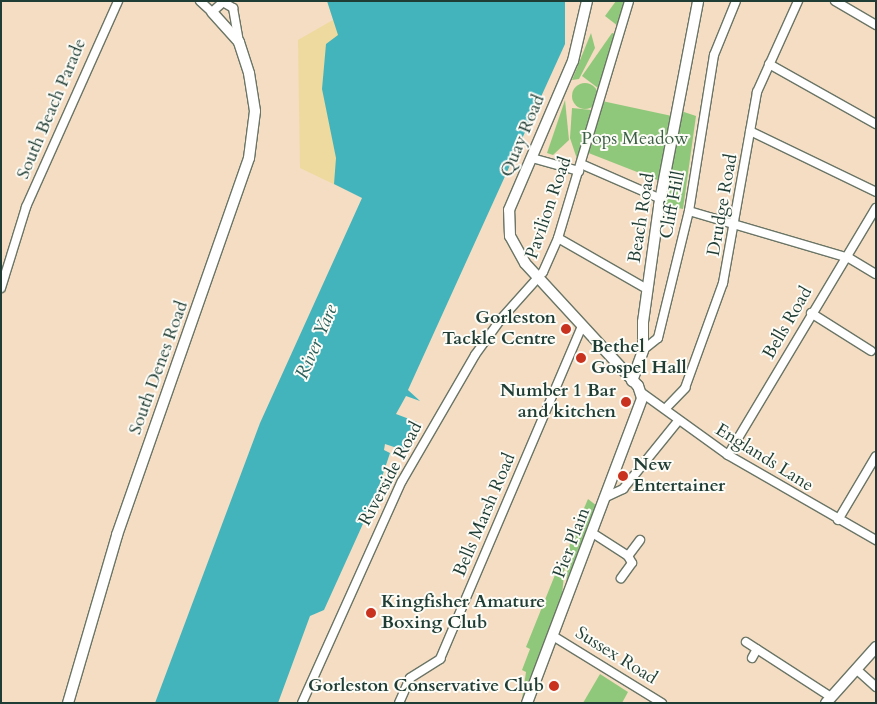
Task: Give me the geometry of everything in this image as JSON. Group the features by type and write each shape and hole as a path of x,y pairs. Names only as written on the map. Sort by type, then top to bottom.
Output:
{"street":[{"name":"South Beach Parade","path":"1,288 26,207 118,1"},
{"path":"200,1 240,42"},
{"name":"Quay Road","path":"587,1 573,61 509,210 508,224 515,247 538,278 642,393"},
{"name":"Pavilion Road","path":"538,278 558,238 629,1"},
{"name":"Beach Road","path":"632,380 643,350 647,288 661,199 698,1"},
{"name":"Cliff Hill","path":"643,350 658,338 689,211 714,55 736,1"},
{"name":"Drudge Road","path":"666,408 688,381 723,283 735,225 757,92 798,1"},
{"path":"835,1 876,26"},
{"name":"South Denes Road","path":"68,703 117,535 249,158 255,111 233,8 223,2 212,12"},
{"path":"769,64 876,124"},
{"path":"750,131 876,192"},
{"path":"532,158 580,167 661,199"},
{"name":"Bells Road","path":"728,455 844,257 876,208"},
{"path":"689,211 844,257 876,274"},
{"path":"558,238 647,288"},
{"name":"Riverside Road","path":"302,703 402,481 475,355 538,278"},
{"path":"811,313 871,351"},
{"name":"Bells Marsh Road","path":"399,703 410,678 440,659 582,326"},
{"name":"Englands Lane","path":"642,393 666,408 678,421 728,455 838,520 876,540"},
{"name":"Pier Plain","path":"527,703 594,534 642,393"},
{"path":"608,496 623,489 678,421"},
{"path":"838,520 876,456"},
{"path":"594,534 628,556 632,563 622,578"},
{"path":"628,556 640,540"},
{"name":"Sussex Road","path":"553,636 662,703"},
{"path":"746,642 828,700 876,647"},
{"path":"752,658 757,649"},
{"path":"856,669 876,686"}],"green space":[{"path":"616,1 625,1 618,26 605,16"},
{"path":"591,33 595,48 579,79 572,80"},
{"path":"612,33 617,34 598,88 582,76"},
{"path":"585,83 594,87 598,96 594,105 585,109 576,105 572,96 576,87"},
{"path":"565,100 569,140 553,155 547,153"},
{"name":"Pops Meadow","path":"602,101 672,116 660,181 586,152"},
{"path":"572,108 592,110 577,159 570,138"},
{"path":"681,111 696,116 683,209 664,205"},
{"path":"588,499 597,506 566,585 570,541"},
{"path":"567,545 562,595 522,699 526,672 522,670 530,649 526,647"},
{"path":"600,674 628,692 622,703 583,703"}],"sand":[{"path":"327,1 351,1 346,190 300,168 298,40 333,20"}],"water":[{"name":"River Yare","path":"327,1 565,1 565,44 408,390 420,401 406,396 396,414 417,422 403,450 385,444 384,450 390,453 376,495 324,610 310,616 278,703 155,703 260,423 362,198 334,184 336,158 322,89 326,44 338,35"}],"place":[{"name":"Gorleston Tackle Centre","path":"566,329"},
{"name":"Bethel Gospel Hall","path":"581,358"},
{"name":"Number 1 Bar and kitchen","path":"626,402"},
{"name":"New Entertainer","path":"623,476"},
{"name":"Kingfisher Amature Boxing Club","path":"371,613"},
{"name":"Gorleston Conservative Club","path":"554,686"}]}
